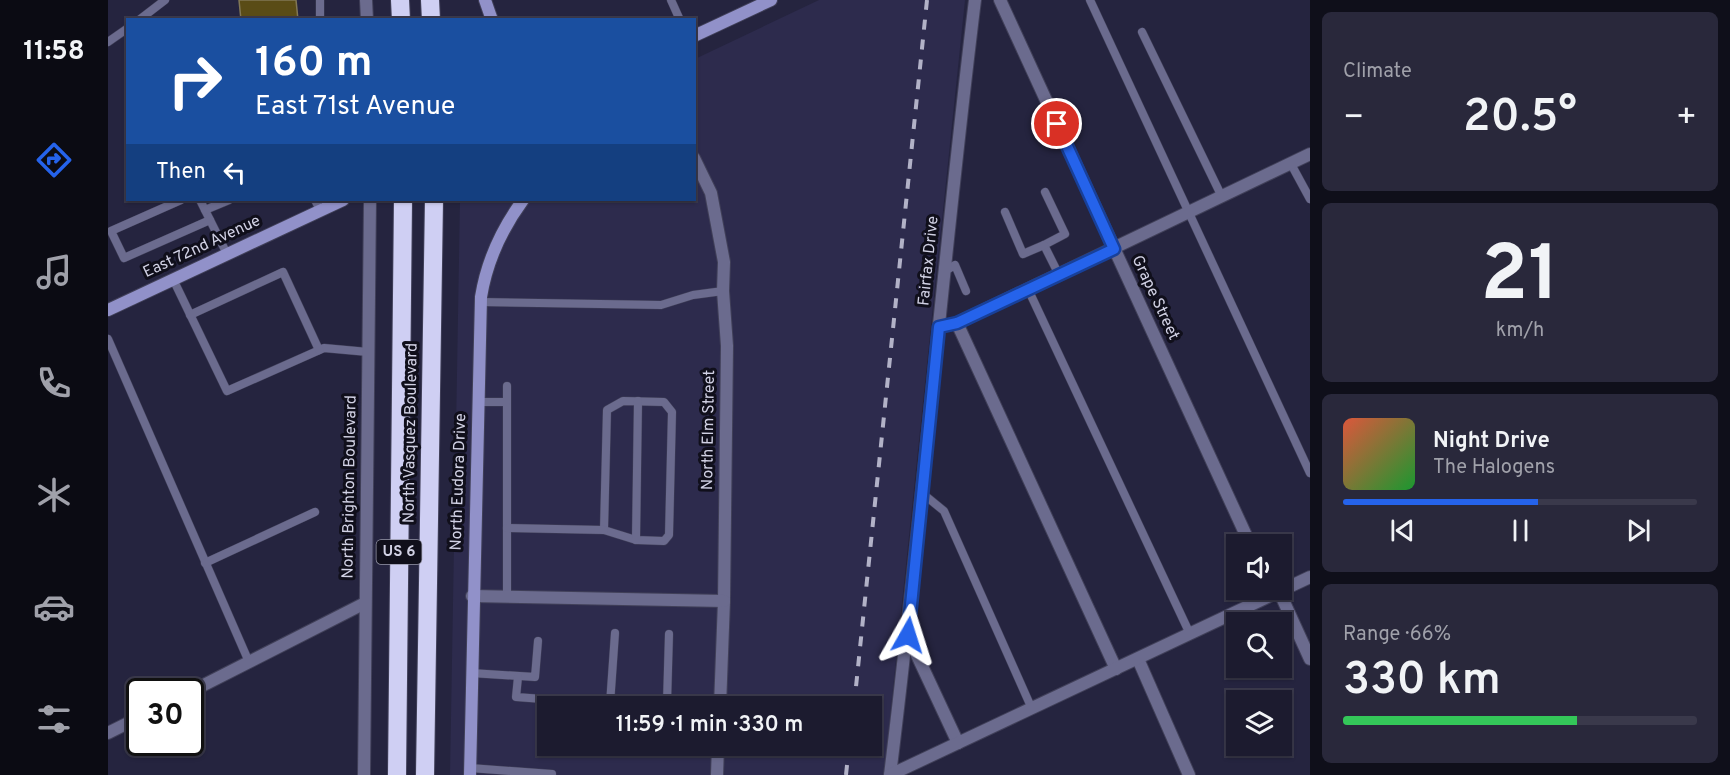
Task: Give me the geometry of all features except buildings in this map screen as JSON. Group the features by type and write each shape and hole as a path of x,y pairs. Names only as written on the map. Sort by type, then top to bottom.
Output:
{"highway":[{"path":"400,0 401,18"},
{"path":"430,0 431,18"},
{"name":"North Vasquez Boulevard","path":"396,775 403,201"},
{"name":"North Vasquez Boulevard","path":"425,775 434,201"}],"street":[{"path":"366,0 367,18"},
{"path":"485,0 491,18"},
{"path":"696,35 771,0"},
{"name":"Fairfax Drive","path":"890,775 908,635 975,0"},
{"name":"Grape Street","path":"1000,0 1245,534"},
{"path":"939,327 957,323 1310,154"},
{"name":"North Elm Street","path":"696,164 711,193 724,262 723,291 727,346 724,601 720,696"},
{"name":"East 72nd Avenue","path":"108,310 227,254 318,205 339,201"},
{"name":"North Brighton Boulevard","path":"364,775 370,201"},
{"name":"North Eudora Drive","path":"470,771 480,302 492,251 504,227 522,201"},
{"path":"957,323 1116,669"},
{"path":"1292,584 1310,577"},
{"path":"472,596 724,601"},
{"path":"890,775 1258,600"},
{"path":"1278,600 1310,659"},
{"path":"204,685 365,603"},
{"path":"908,635 958,743"},
{"path":"1138,659 1189,775"},
{"path":"108,733 126,724"},
{"path":"717,775 718,756"}],"lane":[{"path":"142,18 165,0"},
{"path":"320,0 320,18"},
{"path":"671,0 679,18"},
{"path":"1090,0 1310,473"},
{"path":"108,42 126,29"},
{"path":"1142,32 1222,197"},
{"path":"1291,164 1310,199"},
{"path":"1005,212 1023,254 1044,245 1065,234 1045,192"},
{"path":"179,201 111,231 124,258 210,220"},
{"path":"200,201 227,254"},
{"path":"205,210 227,201"},
{"path":"1044,245 1059,275"},
{"path":"945,271 955,266 966,291"},
{"path":"190,315 283,272 319,350"},
{"path":"173,279 227,391 324,348 368,352"},
{"path":"1028,289 1190,634"},
{"path":"480,302 661,304 693,295 723,291"},
{"path":"108,339 249,662"},
{"path":"507,386 507,597"},
{"path":"507,528 604,530 636,540 664,541 669,535 672,412 664,402 623,401 607,410 604,530"},
{"path":"636,540 638,401"},
{"path":"477,402 506,402"},
{"path":"922,493 944,511 1032,709"},
{"path":"206,563 315,512"},
{"path":"611,696 615,633"},
{"path":"667,696 669,634"},
{"path":"471,673 535,677 538,641"},
{"path":"518,677 516,697 537,699"},
{"path":"470,771 552,774"}],"shaded area":[{"path":"819,0 965,0 884,775 450,775 460,201 696,201 696,59"}],"railway":[{"path":"855,696 927,0"},
{"path":"846,775 848,756"}],"route":[{"path":"908,635 939,327 957,323 1114,249 1057,124"}]}
